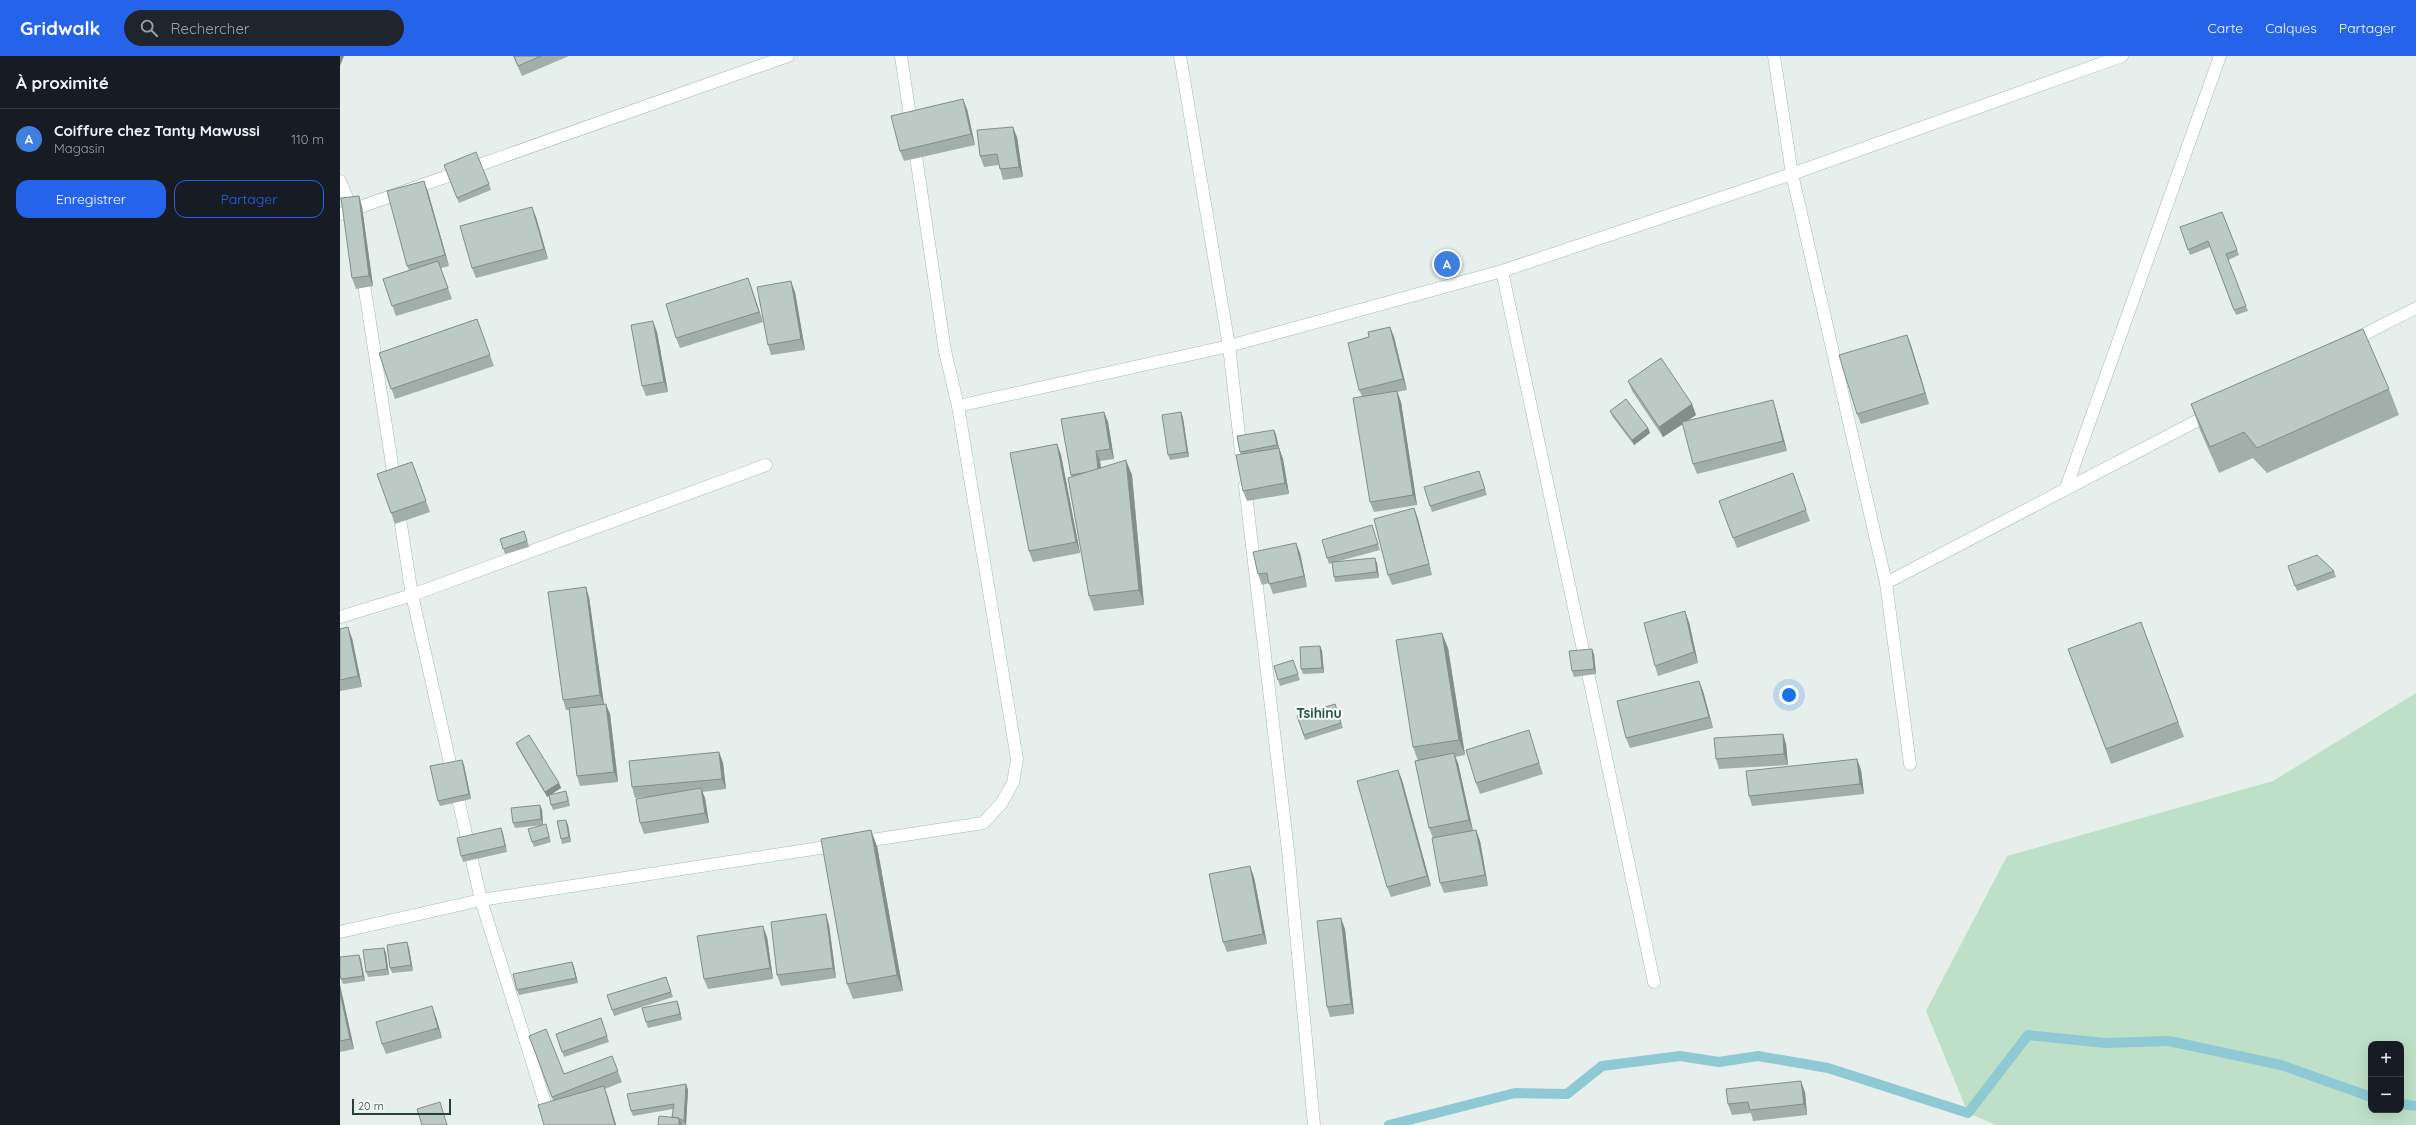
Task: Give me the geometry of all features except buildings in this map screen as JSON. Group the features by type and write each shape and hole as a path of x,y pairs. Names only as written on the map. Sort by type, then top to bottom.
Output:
{"street":[{"path":"340,214 788,56"},
{"path":"340,932 481,900 983,823 997,809 1013,783 1017,759 958,406 945,351 901,56"},
{"path":"1180,56 1229,346 1289,859 1314,1125"},
{"path":"1774,56 1792,174 1886,583 1910,764"},
{"path":"958,406 1229,346 1502,271 1792,174 2122,56"},
{"path":"2066,488 2220,56"},
{"path":"340,181 352,209 355,225"},
{"path":"359,256 412,595 481,900 552,1125"},
{"path":"1502,271 1654,982"},
{"path":"2339,348 2416,308"},
{"path":"1886,583 2220,409"},
{"path":"340,617 412,595 766,465"}],"green space":[{"path":"2416,693 2416,1125 1996,1125 1968,1113 1926,1011 2007,856 2273,781"}],"waterway":[{"path":"1389,1125 1515,1093 1567,1094 1602,1066 1680,1056 1719,1062 1758,1056 1828,1068 1968,1113 2028,1035 2105,1043 2169,1041 2281,1065 2368,1096"},
{"path":"2404,1104 2416,1106"}],"place":[{"name":"Coiffure chez Tanty Mawussi","path":"1447,264"}],"district":[{"name":"Tsihinu","path":"1319,713"}]}
